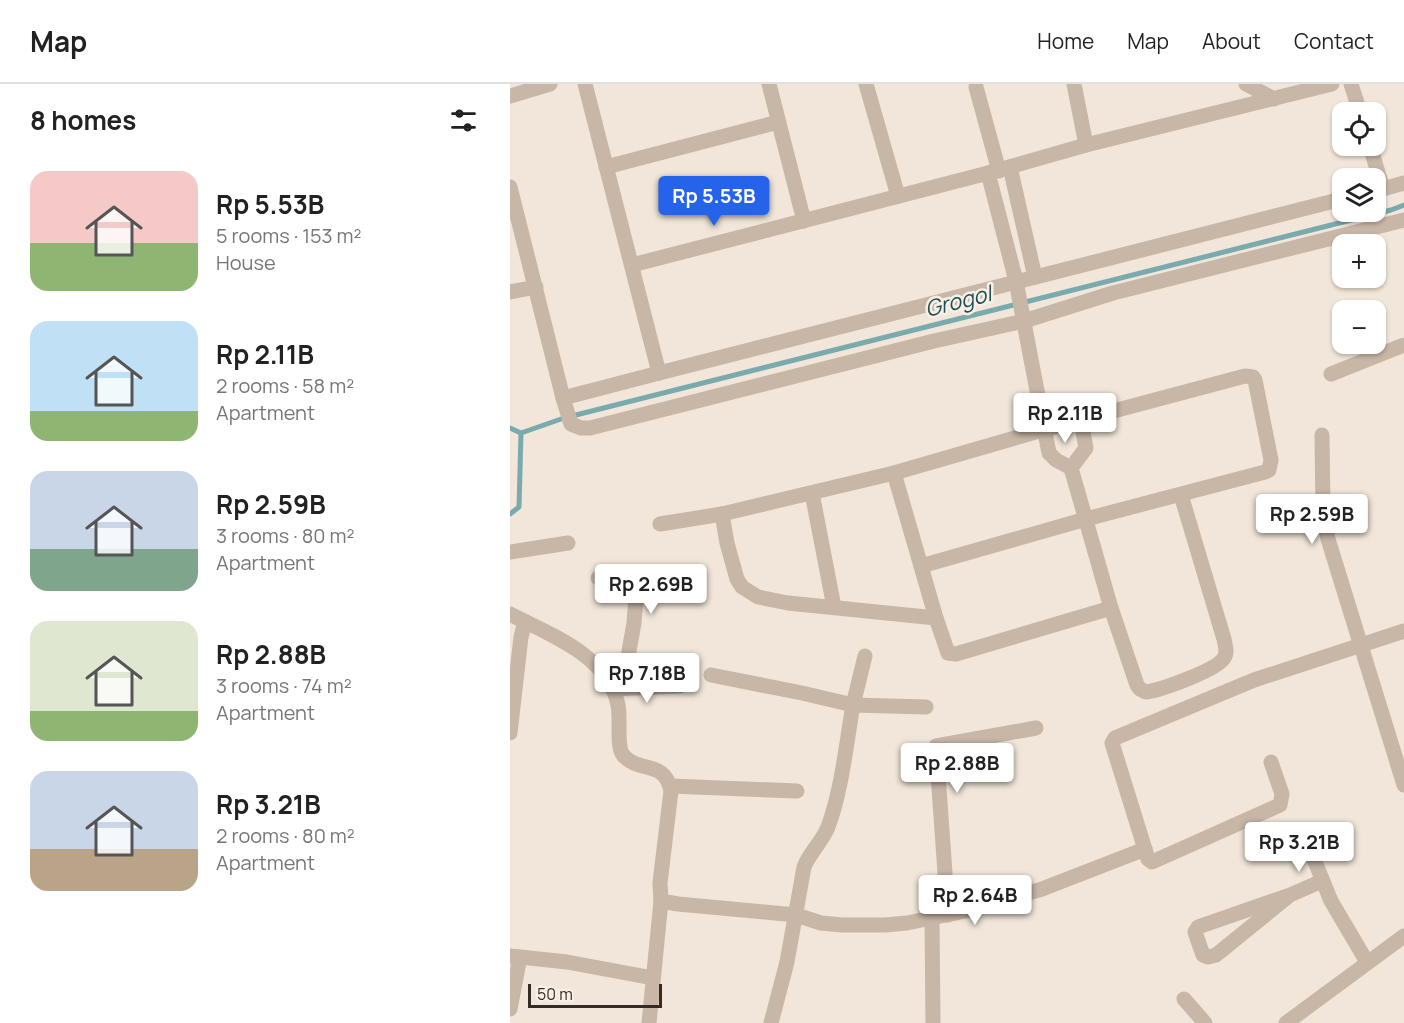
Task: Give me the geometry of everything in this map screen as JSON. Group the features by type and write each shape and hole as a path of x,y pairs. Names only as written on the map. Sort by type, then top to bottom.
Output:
{"street":[{"path":"510,96 550,84"},
{"path":"585,84 659,373"},
{"path":"769,84 804,221"},
{"path":"866,84 898,196"},
{"path":"1074,84 1086,145"},
{"path":"1246,84 1274,99"},
{"path":"632,264 999,170 1086,145 1332,84"},
{"path":"1351,84 1357,102"},
{"path":"976,87 999,170 1035,277"},
{"path":"606,167 778,122"},
{"path":"999,170 1023,318 1052,457 1071,468 1111,608 1137,684 1146,692 1185,680 1223,660 1226,648 1181,495"},
{"path":"1386,188 1404,183"},
{"path":"511,193 569,418 576,427 590,428 1404,220"},
{"path":"564,398 1017,285 1035,277 1332,202"},
{"path":"510,292 536,287"},
{"path":"1331,374 1404,345"},
{"path":"660,524 722,514 812,494 1245,376 1253,377 1257,384 1271,460 1269,470 921,566"},
{"path":"1071,468 1086,448 1081,421"},
{"path":"1322,435 1323,513 1328,539 1360,646 1397,737 1404,785"},
{"path":"894,472 946,650 951,654 1111,608"},
{"path":"812,494 834,607"},
{"path":"722,514 727,543 741,587 758,597 770,601 936,618"},
{"path":"510,552 568,543"},
{"path":"598,578 637,584 634,623 626,668 609,684"},
{"path":"510,614 578,649 600,670 618,702 621,725 620,742 624,755 629,760 665,774 670,786 649,1023"},
{"path":"510,733 513,687 525,622"},
{"path":"1271,762 1282,794 1280,805 1153,862 1149,861 1112,743 1116,738 1254,680 1404,631"},
{"path":"771,1023 787,962 804,867 822,840 831,819 865,656"},
{"path":"711,675 853,705 926,707"},
{"path":"609,684 680,686"},
{"path":"948,915 936,746 1036,728"},
{"path":"670,786 797,791"},
{"path":"1307,842 1340,918 1367,962"},
{"path":"661,901 796,915 822,923 885,925 932,919 1042,889 1145,849"},
{"path":"1290,895 1216,955 1208,957 1203,955 1195,932 1198,927 1290,895 1322,881"},
{"path":"932,919 933,1023"},
{"path":"1286,1023 1404,936"},
{"path":"510,1009 515,957 567,962 653,978"},
{"path":"1184,999 1205,1023"}],"waterway":[{"name":"Grogol","path":"510,514 519,507 521,433 564,418 1404,205"},
{"name":"Grogol","path":"510,428 521,433"}]}
